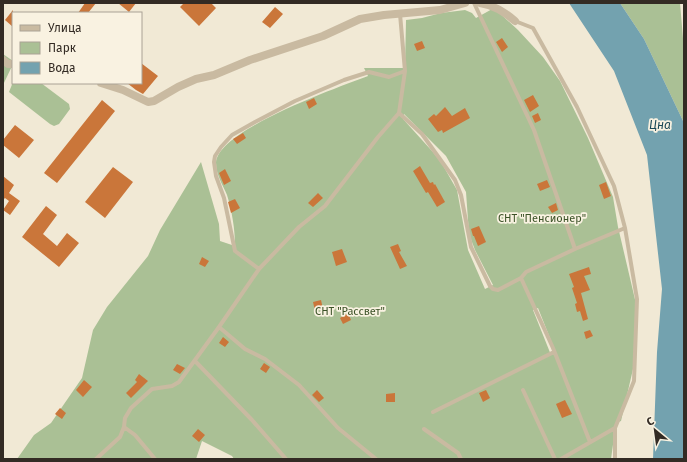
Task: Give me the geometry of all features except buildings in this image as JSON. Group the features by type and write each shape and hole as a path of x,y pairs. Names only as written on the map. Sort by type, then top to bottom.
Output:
{"street":[{"path":"104,84 123,90 148,102 154,101 178,87 196,79 214,75 250,60 285,50 323,36 360,19 384,15 440,10 465,3"},
{"path":"480,3 494,6 515,21"},
{"path":"3,60 8,64 12,64"}],"lane":[{"path":"474,3 534,130 575,249"},
{"path":"96,459 120,437 124,427 125,418 143,397 152,389 172,386 179,382 259,269 299,227 325,206 358,162 399,113 405,71 400,14"},
{"path":"515,21 533,28 577,108 614,186 625,228 636,299 634,380 615,428 615,459"},
{"path":"259,269 235,251 224,198 216,176 214,162 215,156 220,147 232,135 255,122 344,80 369,72 389,77 405,71"},
{"path":"399,113 422,134 455,180 461,195 471,247 490,286 494,289 498,290 521,278 526,272 625,228"},
{"path":"521,278 554,352 590,442"},
{"path":"219,327 245,349 265,359 299,385 338,428 376,459"},
{"path":"433,412 554,352"},
{"path":"195,361 252,420 286,459"},
{"path":"523,390 555,459"},
{"path":"124,427 134,435 154,459"},
{"path":"561,459 615,428"},
{"path":"424,429 458,453 461,459"}],"green space":[{"path":"620,3 680,3 684,50 684,123 644,39"},
{"name":"СНТ \"Рассвет\"","path":"494,8 518,30 543,57 560,81 588,138 613,197 618,227 637,308 633,369 621,421 616,423 611,459 234,459 232,456 202,441 196,459 17,459 34,435 51,423 82,378 93,330 107,307 148,256 160,230 201,162 219,224 220,241 235,246 234,227 230,207 216,167 216,163 222,150 236,137 282,111 368,76 364,68 405,68 406,20 465,10 472,13 476,18","holes":["404,114 446,156 466,192 469,234 475,250 493,285 485,289 468,250 457,190 441,162 403,119","538,308 556,353 551,355 533,310"]},
{"path":"3,54 12,60 12,66 3,85"},
{"path":"12,84 42,84 69,104 70,109 59,124 54,126 9,92"}],"water":[{"name":"Цна","path":"569,3 620,3 644,39 684,123 684,459 653,459 657,352 662,289 647,155 614,71"}],"park label":[{"name":"СНТ \"Пенсионер\"","path":"542,218"}]}
